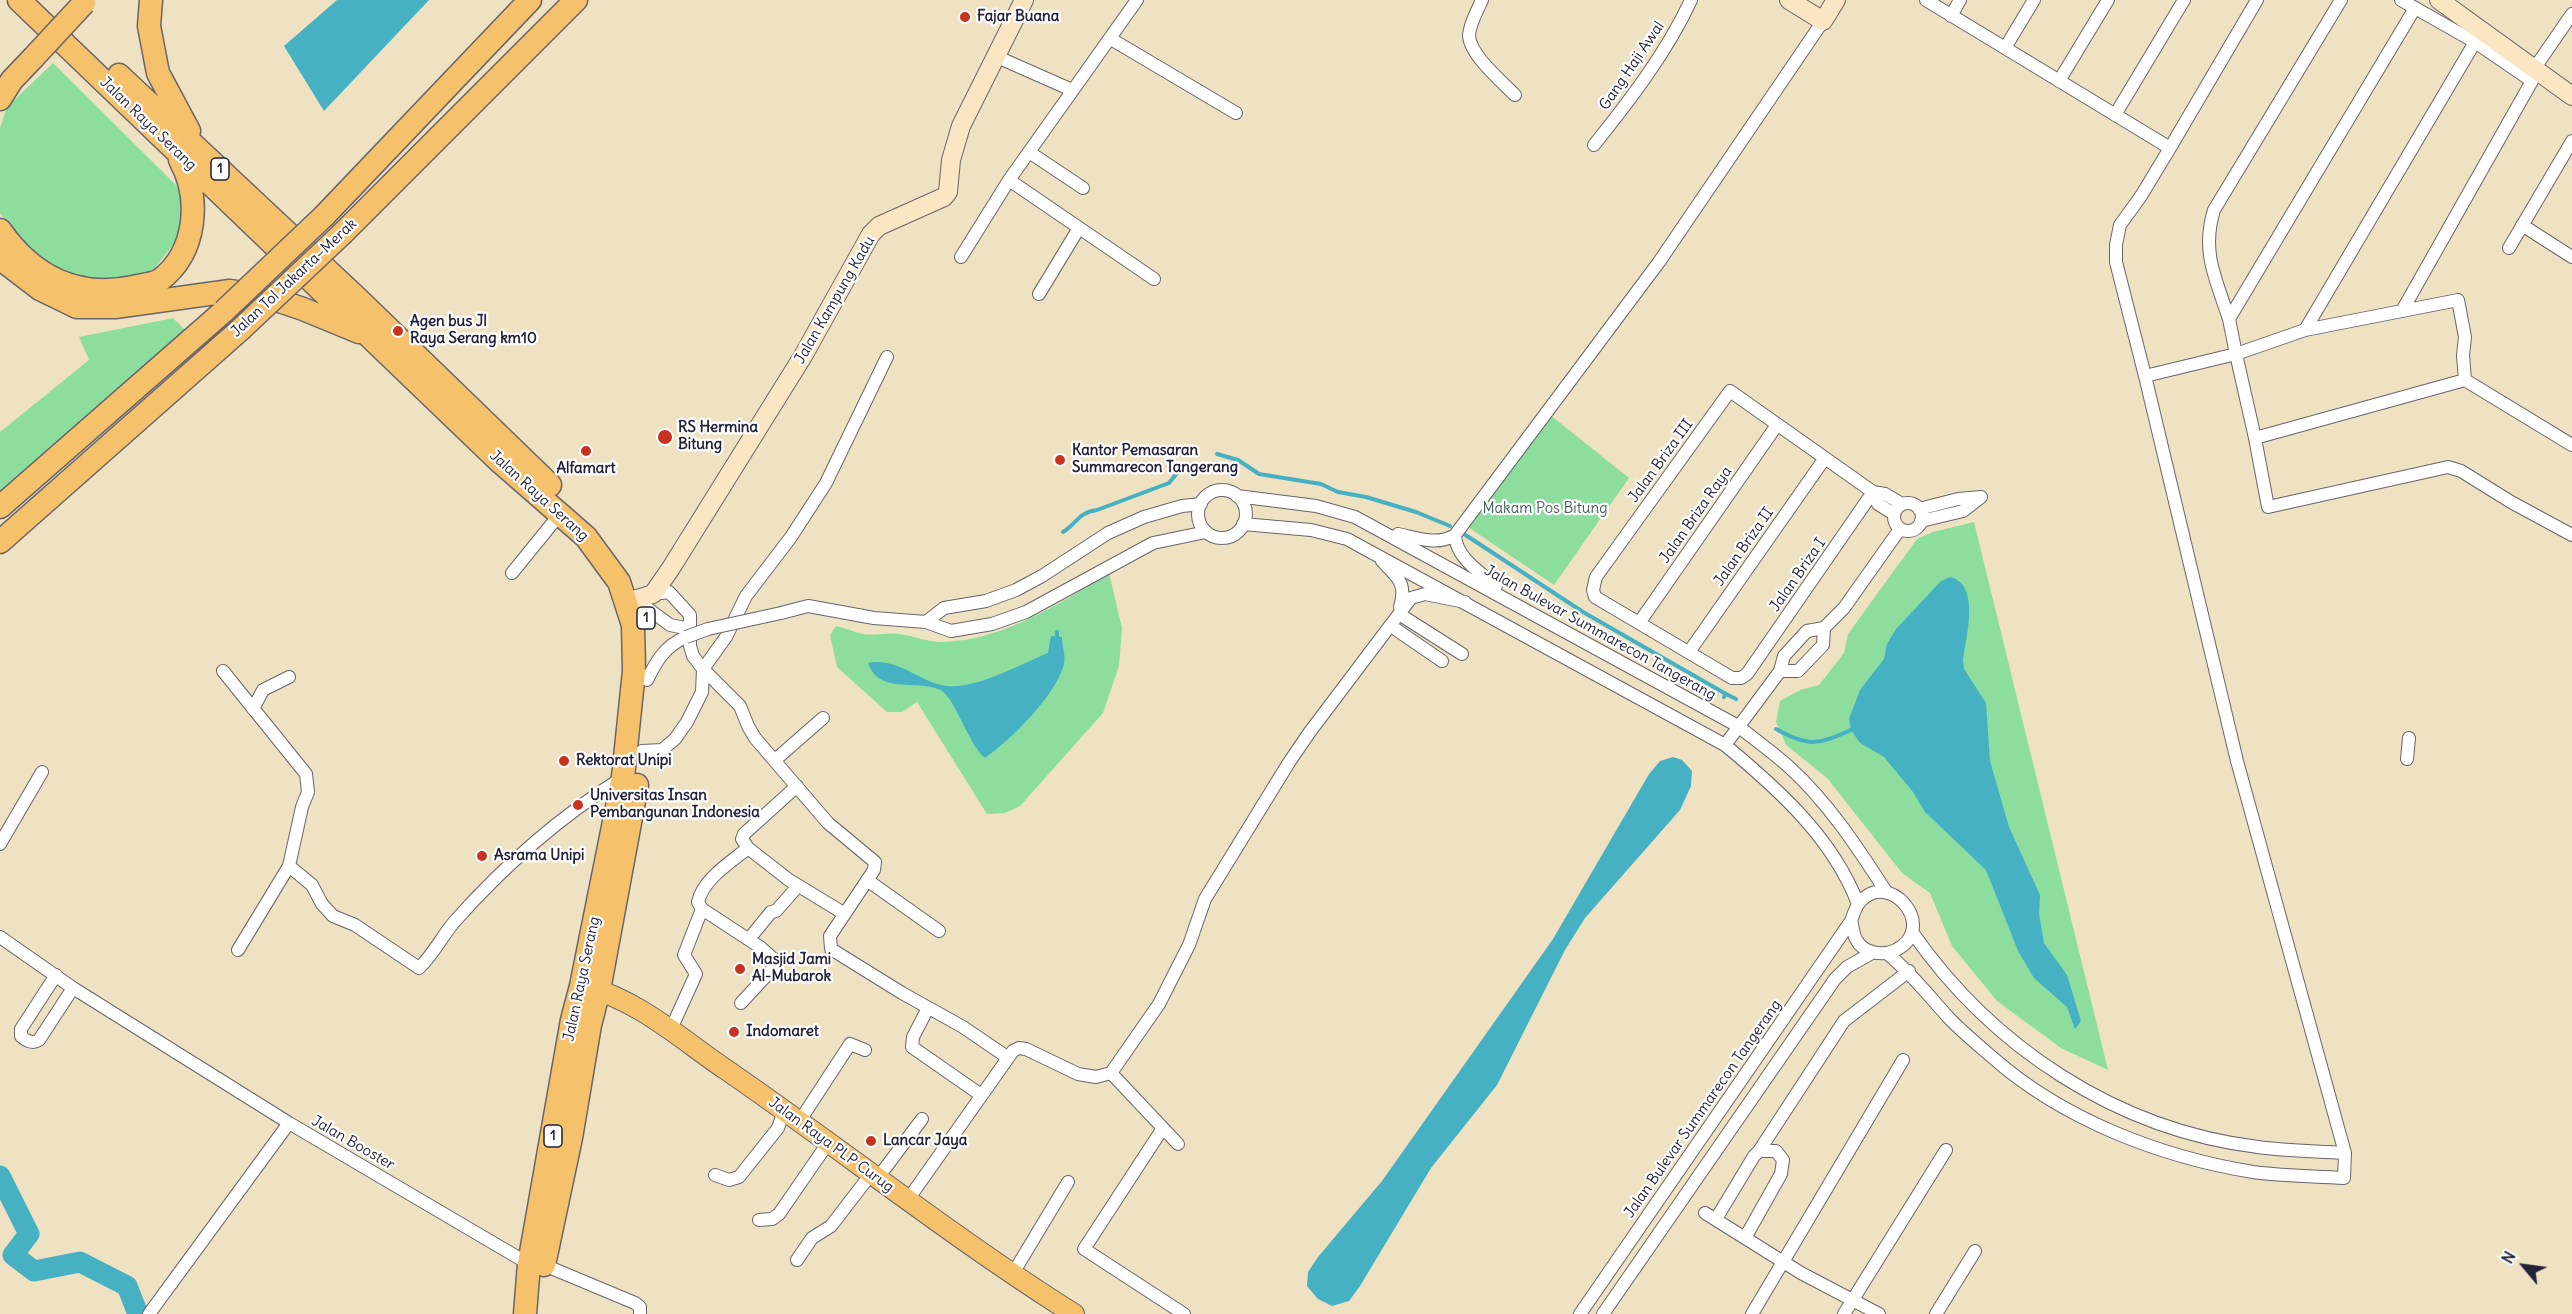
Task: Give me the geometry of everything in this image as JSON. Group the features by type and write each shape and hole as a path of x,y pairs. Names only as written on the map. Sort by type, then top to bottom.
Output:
{"highway":[{"name":"Jalan Raya Serang","path":"20,0 174,148 387,344 591,523 623,560 641,600 648,628 642,751 590,988 572,1020 530,1258 525,1314"},
{"name":"Jalan Raya Serang","path":"39,0 198,149 498,459 596,549 619,582 641,600"},
{"path":"151,0 149,26 158,73 198,149"},
{"path":"360,180 512,0"},
{"name":"Jalan Tol Jakarta–Merak","path":"0,507 224,311 324,216 530,0"},
{"name":"Jalan Tol Jakarta–Merak","path":"0,542 240,330 343,233 576,0"},
{"path":"0,75 28,53 80,1"},
{"path":"0,99 28,53"},
{"path":"0,230 15,251 42,273 77,288 118,290 159,281 185,249 189,240 193,213 189,176 174,148"},
{"path":"0,255 6,263 40,289 76,307 115,307 230,291 265,296 303,309 387,344"},
{"name":"Jalan Raya Serang","path":"590,988 623,777 634,671 633,625 641,600"},
{"name":"Jalan Raya Serang","path":"530,1258 537,1314"}],"main road":[{"name":"Jalan Raya PLP Curug","path":"590,988 671,1029 692,1047 792,1116 907,1201 1012,1275 1074,1314"}],"street":[{"name":"Jalan Kampung Kadu","path":"641,600 797,367 871,234 879,226 940,199 948,192 951,160 961,126 1024,0"},
{"path":"961,257 1009,180 1137,0"},
{"path":"1482,0 1472,22 1469,36 1471,43 1483,61 1515,94"},
{"name":"Gang Haji Awal","path":"1594,145 1622,110 1673,35 1691,0"},
{"path":"1789,0 1823,21"},
{"path":"1385,531 1437,542 1445,541 1455,535 1659,262 1836,0"},
{"path":"1926,0 2170,148"},
{"path":"1951,16 1960,0"},
{"path":"2005,48 2034,0"},
{"path":"2059,81 2108,0"},
{"path":"2115,115 2184,0"},
{"path":"1888,954 1909,971 1949,1018 1993,1059 2045,1096 2094,1122 2145,1145 2204,1162 2254,1172 2344,1178 2345,1154 2237,761 2116,262 2116,245 2120,225 2141,196 2257,0"},
{"path":"2341,0 2214,210 2208,230 2207,244 2229,319 2268,507 2448,467 2461,471 2572,536"},
{"path":"2401,0 2475,42 2532,81 2402,311"},
{"path":"2439,0 2572,96"},
{"path":"2229,319 2415,8"},
{"path":"2534,69 2572,14"},
{"path":"1111,39 1236,113"},
{"path":"2305,330 2475,42"},
{"path":"994,56 1072,90"},
{"path":"2509,248 2572,141"},
{"path":"1029,152 1083,188"},
{"path":"1009,180 1154,279"},
{"path":"2522,225 2571,253"},
{"path":"1039,294 1079,228"},
{"path":"2145,376 2236,354 2305,330 2458,300 2465,337 2463,355 2465,380"},
{"path":"642,751 662,750 675,739 687,722 702,692 703,669 726,638 746,596 791,537 826,483 887,357"},
{"path":"2255,438 2465,380 2572,445"},
{"name":"Jalan Briza III","path":"1639,623 1595,597 1593,590 1596,577 1730,391 1777,425"},
{"path":"1777,425 1873,492 1878,504 1898,509 1914,505 1920,515 1912,530 1900,529"},
{"name":"Jalan Briza Raya","path":"1639,623 1777,425"},
{"name":"Jalan Briza II","path":"1689,652 1825,458"},
{"name":"Jalan Bulevar Summarecon Tangerang","path":"926,622 944,608 986,601 1016,590 1108,533 1144,517 1182,506 1201,504 1214,492 1226,491 1238,496 1316,506 1355,517 1385,531 1738,726 1789,767 1819,799 1854,842 1887,892 1901,899 1911,911 1912,932 1929,956 1967,1000 2009,1040 2058,1075 2105,1100 2154,1121 2210,1138 2257,1147 2345,1154"},
{"name":"Jalan Briza I","path":"1689,652 1732,678 1741,678 1747,674 1873,492"},
{"path":"647,680 657,659 667,647 686,632 808,606 874,618 926,622 951,631 992,624 1026,612 1153,543 1206,532 1218,537 1230,537 1243,524 1246,512 1238,496"},
{"path":"1201,504 1200,522 1206,532"},
{"path":"1898,509 1894,520 1900,529"},
{"path":"512,573 560,514"},
{"path":"1243,524 1311,530 1347,539 1725,745 1771,783 1802,815 1849,880 1858,904 1871,894 1887,892"},
{"path":"1725,745 1780,671 1784,656 1807,631 1824,628 1844,608 1900,529"},
{"path":"1455,535 1455,545 1460,553 1513,601"},
{"path":"1371,551 1399,579 1404,594 1399,614"},
{"path":"641,600 669,592 690,615 690,646 703,669 740,706 748,726 828,823 875,862 876,867 830,936 831,949 963,1027 1006,1057"},
{"path":"907,1201 1006,1057 1013,1051 1022,1048 1078,1074 1096,1077 1111,1073 1159,1004 1189,945 1196,919 1216,879 1309,733 1412,598 1425,594 1464,602"},
{"path":"641,600 670,625 686,632"},
{"path":"1399,614 1462,654"},
{"path":"1639,623 1689,652"},
{"path":"1391,626 1442,661"},
{"path":"1780,671 1798,671 1823,645 1824,628"},
{"path":"223,671 290,753 308,780 308,792 302,807 289,866 238,950"},
{"path":"253,709 263,690 289,677"},
{"path":"775,760 823,718"},
{"path":"2407,759 2409,738"},
{"path":"0,844 42,772"},
{"path":"289,866 312,885 322,904 333,916 355,925 419,968 454,922 492,883 588,798 623,777"},
{"path":"797,786 744,834 742,839 748,848 798,886 845,914"},
{"path":"741,1003 778,963 748,939 702,909 698,900 712,878 748,848"},
{"path":"867,880 939,931"},
{"path":"748,939 798,886"},
{"name":"Jalan Bulevar Summarecon Tangerang","path":"1580,1314 1851,921 1858,904"},
{"path":"671,1029 696,974 695,969 685,959 684,953 702,909"},
{"path":"1851,921 1856,940 1872,953"},
{"path":"1593,1295 1606,1310 1835,979 1847,967 1872,953 1888,954 1903,946 1912,932"},
{"path":"0,937 73,988 289,1123"},
{"path":"1879,1314 1783,1261 1711,1216 1759,1151 1844,1021 1909,971"},
{"path":"56,975 21,1029 21,1036 24,1039 33,1042 39,1040 73,988"},
{"path":"928,1008 913,1037 912,1047 981,1095"},
{"path":"715,1175 729,1180 739,1177 850,1044 865,1050"},
{"path":"1752,1314 1903,1060"},
{"path":"1748,1070 1764,1081"},
{"path":"1111,1073 1178,1144"},
{"path":"797,1260 812,1238 831,1226 922,1119"},
{"name":"Jalan Booster","path":"149,1314 289,1123 530,1258 635,1303 640,1307 640,1314"},
{"path":"1163,1128 1084,1249 1184,1314"},
{"path":"759,1220 772,1219 779,1214 828,1143"},
{"path":"1844,1314 1946,1150"},
{"path":"1745,1238 1784,1165 1784,1160 1776,1151 1759,1151"},
{"path":"1012,1275 1068,1182"},
{"path":"1936,1314 1975,1251"}],"green space":[{"path":"53,63 181,190 180,236 154,269 105,289 61,277 27,251 0,213 0,128 7,107"},
{"path":"173,318 185,330 0,493 0,432 89,360 79,337"},
{"name":"Makam Pos Bitung","path":"1549,414 1629,478 1554,585 1468,527"},
{"path":"1974,522 2108,1070 2061,1048 1997,1001 1952,946 1930,893 1902,873 1827,778 1786,745 1776,722 1780,701 1800,690 1819,685 1844,653 1848,634 1917,539 1933,532"},
{"path":"1109,573 1122,628 1119,666 1103,713 1020,806 1005,813 987,814 917,702 902,712 887,712 837,667 830,635 836,626 872,635 890,633 945,642 967,639 989,634 1031,618"}],"water":[{"path":"337,0 429,0 324,111 284,46"},
{"path":"1950,577 1960,582 1966,590 1969,613 1964,669 1986,703 1990,761 2009,827 2040,895 2039,914 2044,943 2067,975 2081,1021 2075,1029 2067,1007 2034,978 2018,951 1986,870 1925,812 1913,792 1884,757 1860,743 1851,730 1849,719 1860,690 1884,659 1887,644 1896,629 1941,581"},
{"path":"1051,636 1062,637 1064,661 1052,689 1019,729 985,758 973,743 952,703 942,691 933,687 890,683 873,673 868,663 889,664 937,684 959,686 985,680 1048,653"},
{"path":"1673,757 1682,760 1692,771 1691,786 1680,810 1585,918 1565,950 1497,1085 1431,1168 1349,1301 1332,1306 1318,1299 1307,1286 1308,1272 1382,1181 1553,939 1649,774 1660,761"}],"waterway":[{"path":"1217,454 1238,460 1259,474 1321,484 1338,492 1366,497 1416,512 1450,526"},
{"path":"1063,532 1086,513 1169,483 1181,468"},
{"path":"1464,534 1583,612 1726,694"},
{"path":"1724,697 1726,694 1736,699"},
{"path":"1776,729 1797,739 1813,742 1830,739 1851,730"},
{"path":"0,1176 29,1234 13,1255 34,1271 80,1262 127,1286 138,1314"}],"place":[{"name":"Fajar Buana","path":"965,17"},
{"name":"Agen bus Jl Raya Serang km10","path":"398,331"},
{"name":"RS Hermina Bitung","path":"665,437"},
{"name":"Alfamart","path":"586,451"},
{"name":"Kantor Pemasaran Summarecon Tangerang","path":"1060,460"},
{"name":"Rektorat Unipi","path":"564,761"},
{"name":"Universitas Insan Pembangunan Indonesia","path":"578,805"},
{"name":"Asrama Unipi","path":"482,856"},
{"name":"Masjid Jami Al-Mubarok","path":"740,969"},
{"name":"Indomaret","path":"734,1032"},
{"name":"Lancar Jaya","path":"871,1141"}]}
